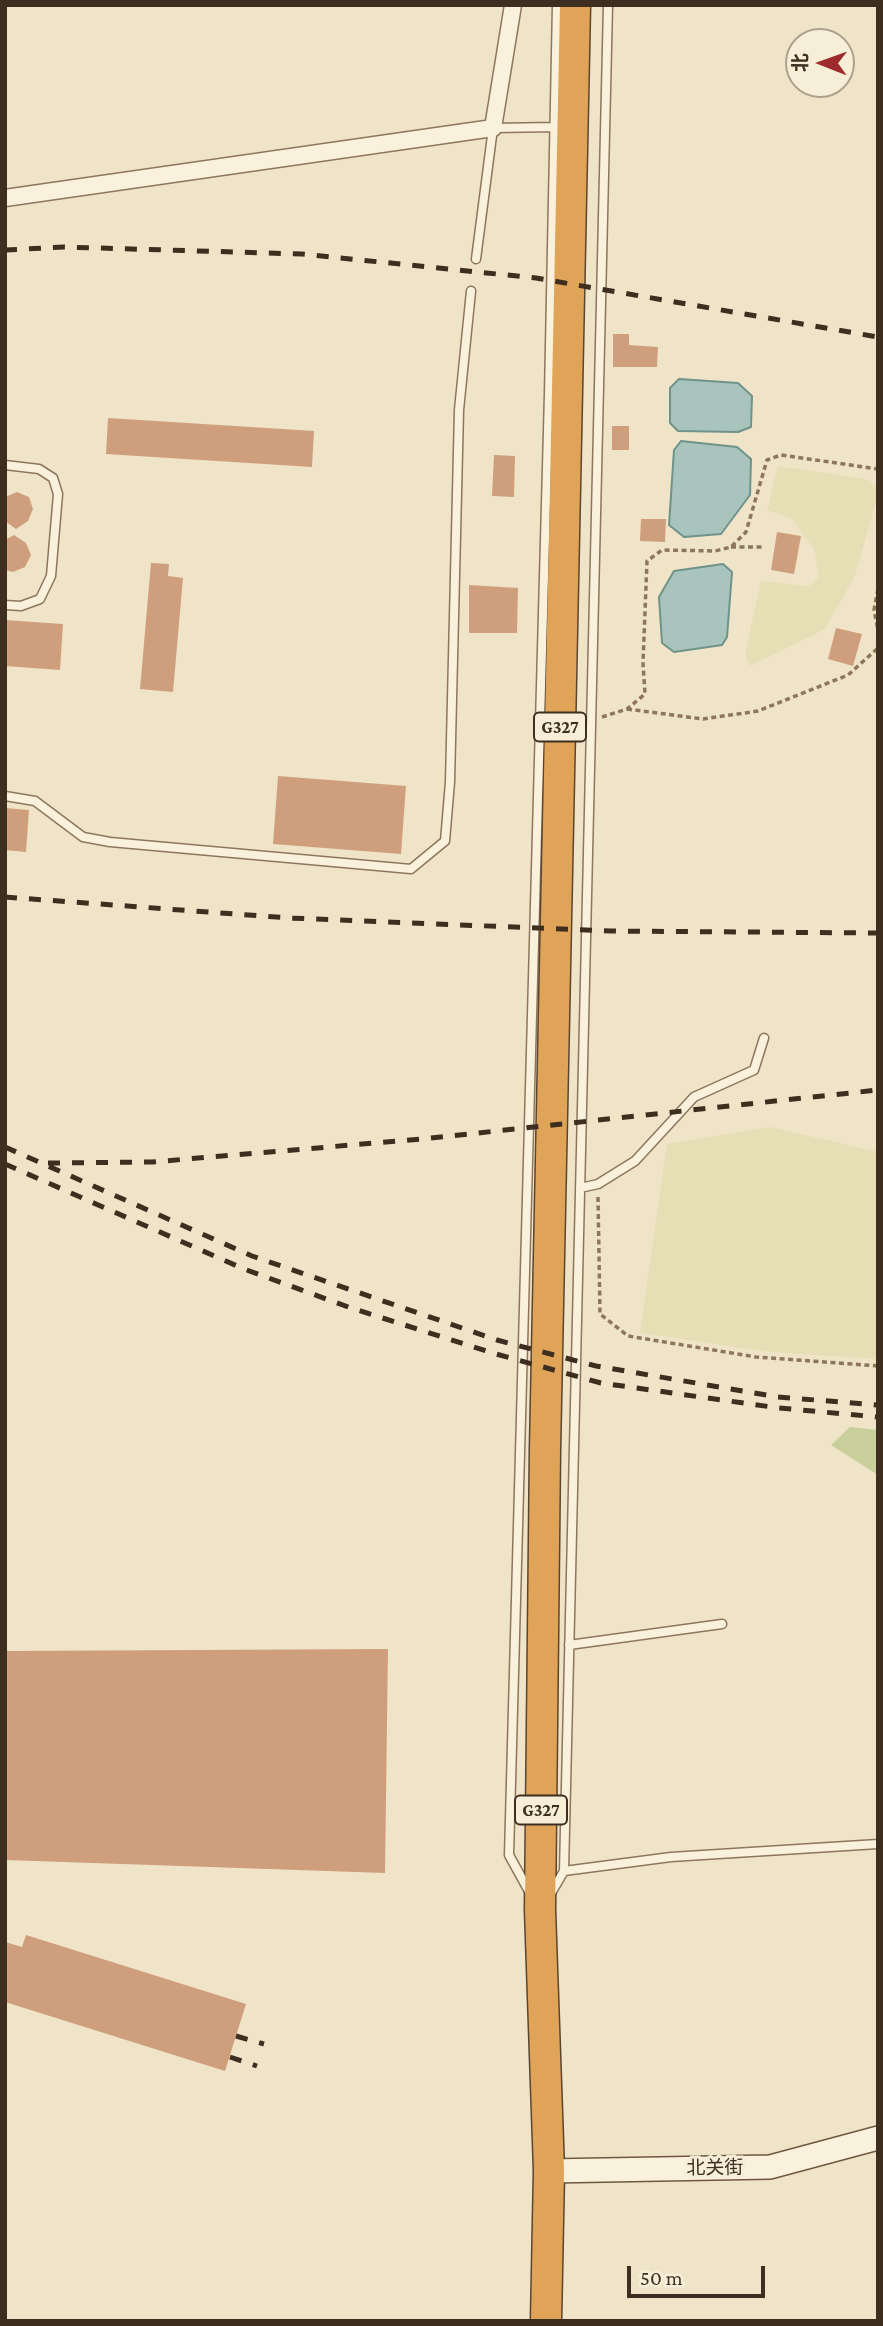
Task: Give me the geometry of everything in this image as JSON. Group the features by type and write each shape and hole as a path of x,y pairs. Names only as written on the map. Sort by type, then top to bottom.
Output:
{"highway":[{"name":"G327","path":"546,2321 549,2171 540,1910 545,1449 575,5"}],"main road":[{"name":"北关街","path":"549,2171 770,2167 878,2138"}],"street":[{"path":"5,198 493,128 513,5"}],"lane":[{"path":"557,5 548,436 509,1855 540,1910 565,1871 608,5"},
{"path":"476,259 493,128 555,127"},
{"path":"5,796 35,801 83,837 110,842 411,869 445,841 450,782 459,410 471,291"},
{"path":"5,465 39,469 53,478 58,494 51,576 40,599 21,606 5,605"},
{"path":"580,1188 598,1184 635,1161 694,1097 754,1070 764,1038"},
{"path":"569,1645 722,1624"},
{"path":"565,1871 671,1857 878,1844"}],"path":[{"path":"731,547 746,532 767,460 781,455 878,468"},
{"path":"591,720 627,709 645,694 643,663 647,561 662,550 715,551 731,547 764,547"},
{"path":"878,589 874,610 878,630"},
{"path":"627,709 703,719 758,710 848,676 878,649"},
{"path":"598,1184 600,1314 628,1336 756,1357 878,1366"}],"shaded area":[{"path":"778,466 866,479 878,488 878,494 855,576 825,629 750,666 745,654 761,581 809,586 819,576 814,549 791,518 767,510"},
{"path":"770,1127 878,1152 878,1359 770,1352 640,1333 667,1144"}],"green space":[{"path":"850,1427 878,1430 878,1475 831,1445"}],"water":[{"path":"679,379 738,383 752,396 751,427 738,432 678,431 670,423 670,388"},
{"path":"681,441 737,447 751,459 750,495 721,534 684,537 669,525 674,450"},
{"path":"723,564 732,572 727,637 722,645 674,652 662,643 659,597 674,571"}],"building":[{"path":"613,334 629,334 629,345 658,347 657,367 613,367"},
{"path":"108,418 314,431 312,467 106,454"},
{"path":"612,426 629,426 629,450 612,450"},
{"path":"494,455 515,456 514,497 492,496"},
{"path":"17,492 29,497 33,509 28,521 16,529 5,521 5,497"},
{"path":"641,519 666,519 665,542 640,541"},
{"path":"777,532 801,536 794,574 771,570"},
{"path":"14,535 26,543 31,555 25,567 13,572 5,570 5,540"},
{"path":"151,563 169,564 168,576 183,578 173,692 140,689"},
{"path":"469,585 518,588 517,633 469,633"},
{"path":"5,620 63,624 60,670 5,666"},
{"path":"836,628 862,634 853,666 828,659"},
{"path":"278,776 406,786 401,854 273,844"},
{"path":"5,808 29,810 26,852 5,850"},
{"path":"388,1649 385,1873 5,1860 5,1651"},
{"path":"26,1935 246,2004 225,2071 5,2002 5,1942 22,1947"}],"railway":[{"path":"5,250 64,247 302,254 536,278 878,337"},
{"path":"5,897 289,918 611,931 878,933"},
{"path":"48,1163 152,1162 422,1139 878,1090"},
{"path":"5,1147 252,1256 497,1340 596,1366 778,1397 878,1405"},
{"path":"5,1164 244,1269 351,1308 496,1354 601,1383 779,1408 878,1417"},
{"path":"236,2036 264,2044"},
{"path":"230,2057 257,2066"}]}
